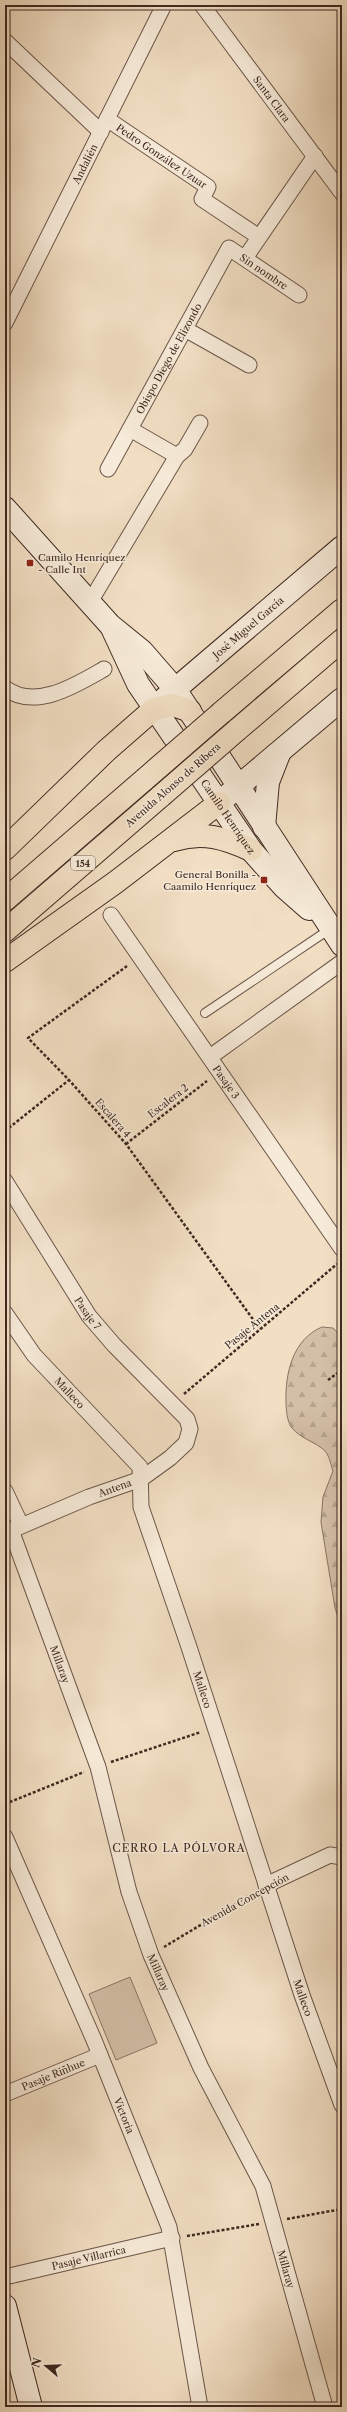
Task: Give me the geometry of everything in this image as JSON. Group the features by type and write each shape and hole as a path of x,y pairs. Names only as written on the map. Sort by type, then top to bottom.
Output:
{"highway":[{"name":"154","path":"5,900 342,610"},
{"name":"Avenida Alonso de Ribera","path":"5,931 342,640"},
{"path":"5,849 106,751 154,709 173,705 190,712"},
{"path":"5,961 219,803"},
{"path":"169,841 192,835 208,835 231,840 251,850"}],"main road":[{"name":"Camilo Henríquez","path":"5,508 110,625 142,651 175,689 336,936"},
{"name":"José Miguel García","path":"154,709 175,689 342,547"},
{"name":"Camilo Henríquez","path":"110,625 134,677 154,709 251,850 284,886 336,936"},
{"path":"219,803 342,699"},
{"path":"264,826 268,782 279,753"},
{"path":"204,781 219,786 238,786"},
{"path":"6,2315 31,2407"}],"street":[{"name":"Andalién","path":"5,323 164,5"},
{"name":"Santa Clara","path":"202,5 342,193"},
{"path":"5,41 104,126"},
{"name":"Pedro González Uzuar","path":"104,126 208,187 202,199 259,237"},
{"path":"245,258 315,156"},
{"name":"Sin nombre","path":"229,248 299,295"},
{"name":"Obispo Diego de Elizondo","path":"108,469 229,248"},
{"path":"185,329 249,365"},
{"path":"90,602 176,456 185,449 200,423"},
{"path":"130,429 176,456"},
{"path":"5,688 12,694 30,698 57,693 104,670"},
{"name":"Pasaje 3","path":"111,915 220,1070 342,1249"},
{"path":"210,1057 342,962"},
{"name":"Pasaje 7","path":"5,1181 89,1316 114,1345 187,1418 190,1429"},
{"name":"Malleco","path":"5,1313 34,1355 85,1411 140,1466 142,1478 139,1501 188,1644 266,1885 342,2106"},
{"name":"Antena","path":"13,1529 142,1478 170,1458 186,1443 190,1429"},
{"name":"Millaray","path":"5,1491 13,1529 98,1767 129,1892 150,1955 201,2068 263,2186 325,2407"},
{"name":"Victoria","path":"5,1836 100,2055 163,2209 172,2238 200,2407"},
{"name":"Avenida Concepción","path":"266,1885 330,1855 342,1857"},
{"name":"Pasaje Riñhue","path":"5,2094 100,2055"},
{"name":"Pasaje Villarrica","path":"5,2277 172,2238"}],"lane":[{"path":"204,1013 336,936"}],"path":[{"name":"Escalera 4","path":"140,956 28,1038 69,1080 126,1144 260,1329"},
{"name":"Escalera 2","path":"126,1144 220,1070"},
{"path":"5,1131 69,1080"},
{"name":"Pasaje Antena","path":"172,1404 342,1260"},
{"path":"328,1380 342,1370"},
{"name":"Avenida Concepción","path":"150,1955 266,1885"}],"green space":[{"path":"322,1327 333,1328 342,1337 342,1630 335,1608 321,1522 323,1497 333,1471 325,1451 292,1428 288,1419 286,1408 287,1380 293,1358 304,1340 312,1332"},
{"path":"130,1977 157,2043 116,2060 89,1994"}],"place":[{"name":"Camilo Henríquez - Calle Int","path":"30,563"},
{"name":"General Bonilla - Caamilo Henríquez","path":"264,880"}],"district":[{"name":"CERRO LA PÓLVORA","path":"179,1848"}]}
